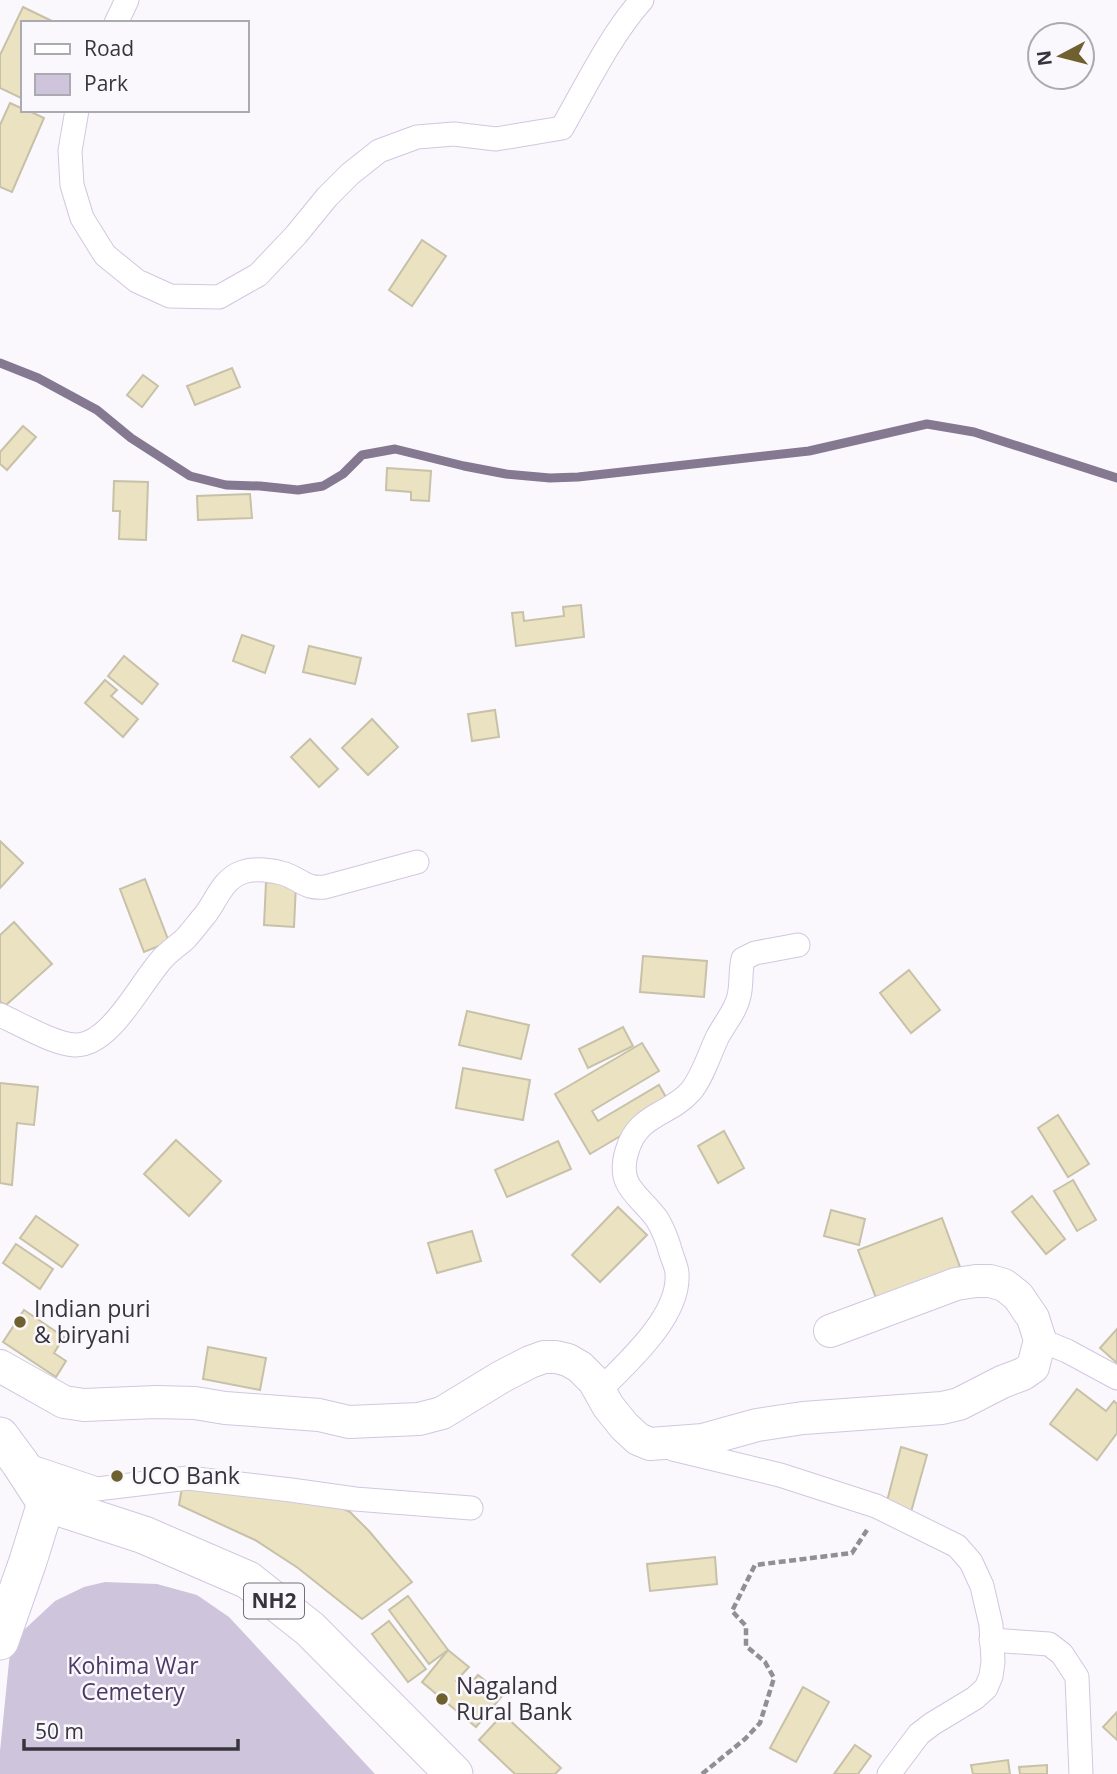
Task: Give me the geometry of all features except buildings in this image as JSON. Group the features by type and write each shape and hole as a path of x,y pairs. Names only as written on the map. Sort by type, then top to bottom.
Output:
{"highway":[{"path":"0,1641 46,1503 10,1449"},
{"name":"NH2","path":"46,1503 144,1535 248,1580 310,1629 454,1774"}],"main road":[{"path":"0,1366 64,1402 85,1405 195,1403 319,1415 349,1422 419,1419 442,1413 530,1362 544,1357 556,1357 580,1367 594,1381 608,1406 624,1426 638,1439 650,1444 703,1440 773,1422 942,1408 959,1404 1033,1367 1040,1340 1033,1318 1018,1296 1004,1285 990,1281 956,1284 830,1331"}],"street":[{"path":"117,21 127,0"},
{"path":"77,112 70,151 72,185 82,218 105,255 137,281 170,296 219,297 258,275 327,197 379,151 417,137 454,134 496,139 562,128 602,58 642,0"},
{"path":"0,1015 62,1042 77,1045 92,1041 117,1020 163,957 186,938 212,906 216,895 227,881 242,872 259,870 285,874 314,888 417,862"},
{"path":"599,1391 629,1361 661,1322 674,1297 677,1273 669,1244 658,1220 628,1187 624,1175 626,1154 632,1135 646,1121 670,1108 691,1091 740,996 743,959 798,945"},
{"path":"1040,1340 1067,1350 1117,1378"},
{"path":"650,1444 780,1475 881,1509 957,1546 971,1562 982,1586 991,1625 991,1676 986,1688 975,1698 919,1734 889,1774"},
{"path":"10,1449 97,1489 188,1478 355,1499 471,1508"},
{"path":"991,1640 1049,1644 1062,1654 1077,1677 1081,1774"}],"path":[{"path":"702,1774 745,1739 760,1723 774,1678 765,1662 746,1646 746,1626 732,1611 755,1564 852,1553 881,1509"}],"green space":[{"name":"Kohima War Cemetery","path":"105,1582 157,1584 197,1595 229,1617 375,1774 0,1774 11,1642 55,1601 84,1587"}],"waterway":[{"path":"0,363 38,378 97,410 131,438 190,476 226,485 298,490 323,486 343,474 362,455 395,449 506,474 550,478 578,477 809,451 927,424 974,432 1117,478"}],"place":[{"name":"Indian puri & biryani","path":"20,1322"},
{"name":"UCO Bank","path":"117,1476"},
{"name":"Nagaland Rural Bank","path":"442,1699"}]}
